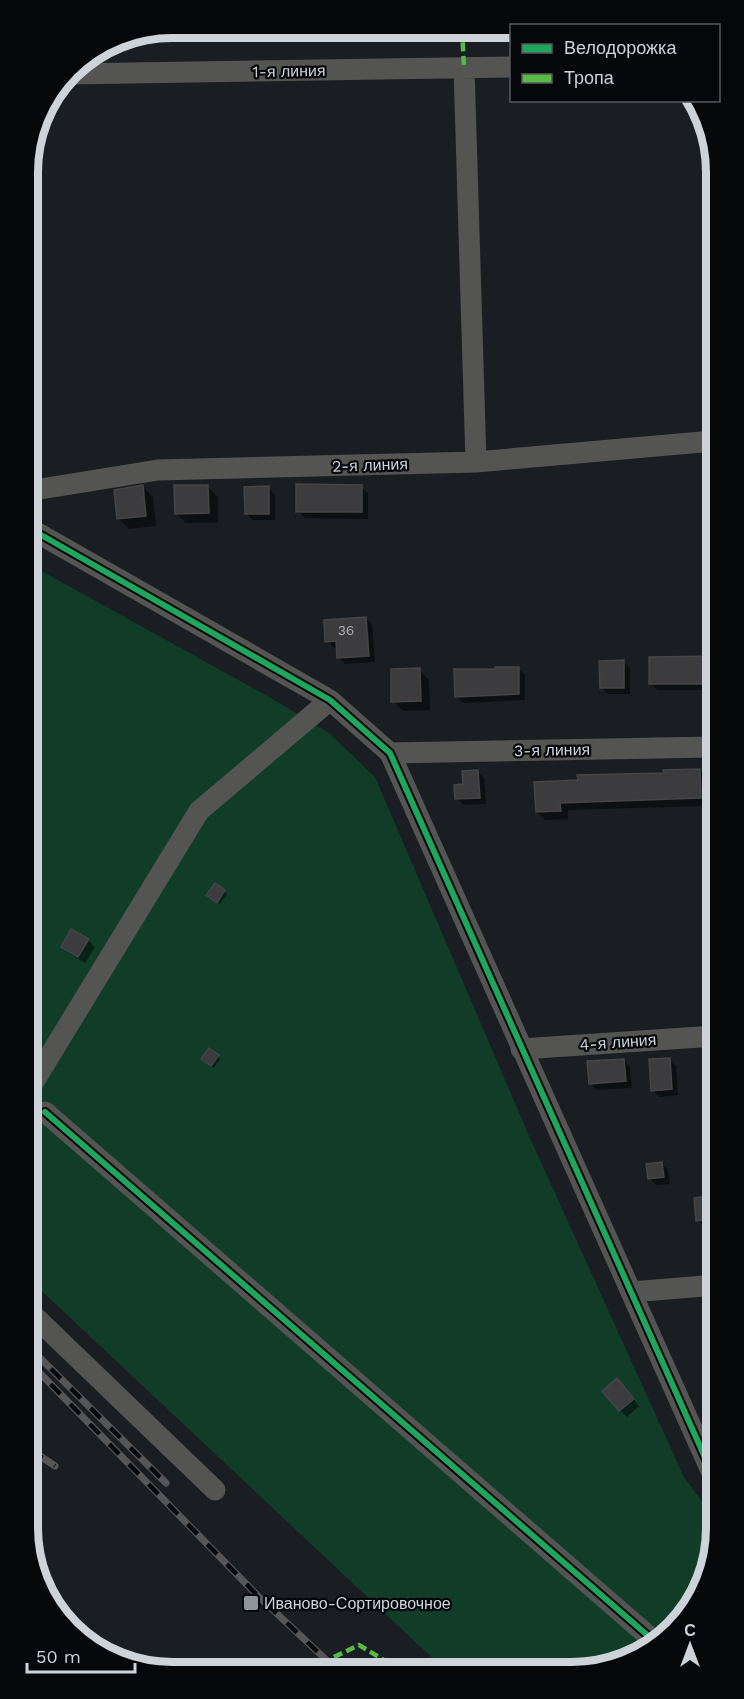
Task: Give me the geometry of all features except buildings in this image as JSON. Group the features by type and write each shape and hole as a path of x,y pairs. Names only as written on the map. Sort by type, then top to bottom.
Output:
{"street":[{"name":"1-я линия","path":"80,74 510,67"},
{"path":"464,68 476,462"},
{"name":"2-я линия","path":"38,489 158,471 476,462 706,442"},
{"path":"38,534 330,700 390,753 706,1457"},
{"path":"38,1075 199,811 330,700"},
{"name":"3-я линия","path":"390,753 706,747"},
{"name":"4-я линия","path":"521,1049 706,1037"},
{"path":"45,1112 650,1637"},
{"path":"632,1292 706,1286"},
{"path":"38,1320 215,1490"}],"green space":[{"path":"38,569 271,698 329,733 375,777 530,1138 684,1477 706,1507 706,1536 702,1562 693,1587 674,1615 660,1615 660,1629 640,1644 607,1657 573,1662 437,1662 38,1288"}],"railway":[{"path":"38,1356 166,1483"},
{"path":"38,1371 258,1596 329,1662"},
{"path":"38,1455 55,1466"}],"marked path":[{"path":"462,38 464,68"},
{"path":"334,1657 359,1645 387,1662"}],"cycle path":[{"path":"38,533 330,700 390,753 706,1460"},
{"path":"45,1112 650,1637"}],"place":[{"name":"Иваново-Сортировочное","path":"251,1603"}]}
